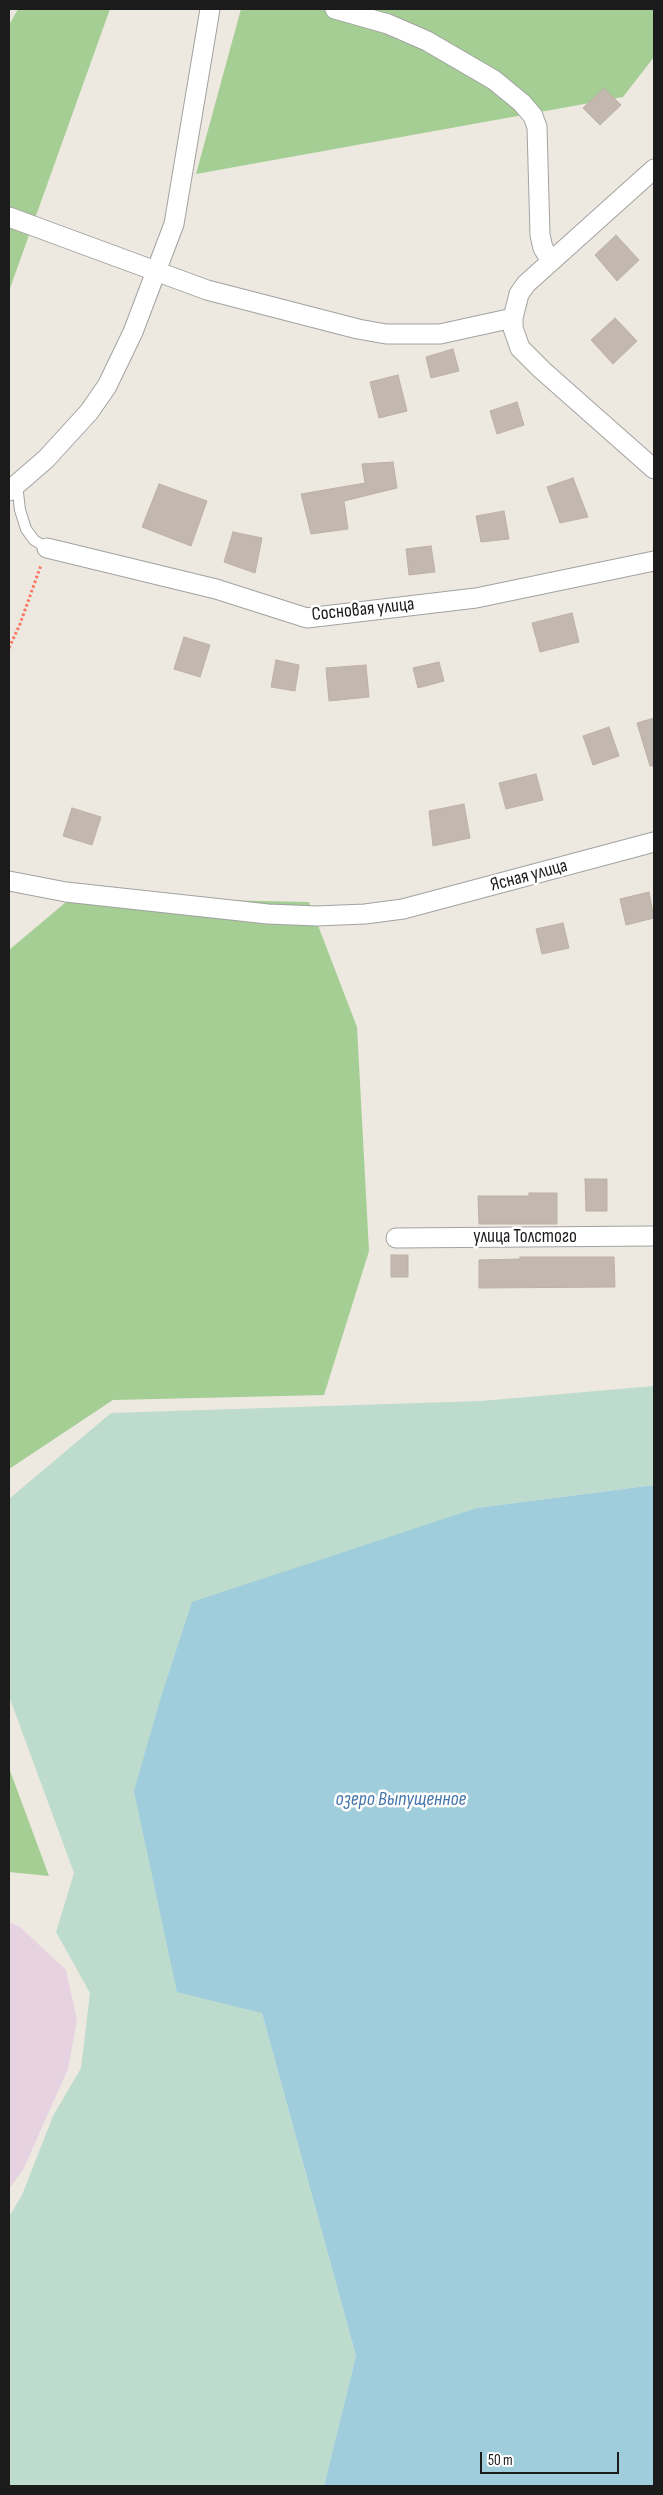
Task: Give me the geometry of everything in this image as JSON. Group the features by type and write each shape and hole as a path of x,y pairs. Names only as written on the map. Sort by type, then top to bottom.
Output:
{"street":[{"path":"13,488 67,438 106,386 134,332 174,224 210,9"},
{"path":"336,9 388,24 427,42 494,80 522,102 533,116 538,127 540,235 543,248 552,261"},
{"path":"654,169 526,284 517,300 513,318 513,328 520,348 654,470"},
{"path":"9,217 207,290 358,329 386,334 440,334 513,318"},
{"name":"Сосновая улица","path":"47,548 216,589 306,618 476,598 654,561"},
{"name":"Ясная улица","path":"9,881 66,892 268,914 317,916 403,909 654,842"},
{"name":"улица Толстого","path":"396,1238 654,1236"}],"lane":[{"path":"13,488 26,529 34,540 47,548"}],"path":[{"path":"9,648 20,624 47,548"}],"shaded area":[{"path":"9,1922 20,1927 66,1970 77,2020 68,2069 23,2170 9,2189"}],"green space":[{"path":"18,9 110,9 9,291 9,25"},
{"path":"241,9 654,9 654,57 623,97 196,174"},
{"path":"72,897 309,902 357,1027 369,1251 324,1395 113,1400 9,1469 9,950"},
{"path":"654,1386 654,1485 477,1508 262,2013 356,2356 324,2486 9,2486 9,2217 22,2195 53,2116 81,2068 90,1993 56,1932 74,1873 9,1696 9,1499 111,1413 481,1401"},
{"path":"9,1768 49,1876 9,1872"}],"water":[{"name":"озеро Выпущенное","path":"654,1485 654,2486 324,2486 356,2356 262,2013 177,1992 134,1791 161,1697 192,1602 477,1508"}],"building":[{"path":"604,88 621,105 600,125 583,108"},
{"path":"616,235 639,260 617,281 595,255"},
{"path":"615,318 637,341 613,364 591,340"},
{"path":"453,349 459,371 431,378 426,357"},
{"path":"398,375 407,411 379,418 370,382"},
{"path":"517,402 524,425 497,434 490,411"},
{"path":"393,462 397,488 344,501 348,529 311,534 301,494 365,483 362,464"},
{"path":"573,478 588,517 560,523 547,487"},
{"path":"159,484 207,501 191,546 142,527"},
{"path":"504,511 509,539 481,542 476,516"},
{"path":"233,532 262,538 255,573 224,562"},
{"path":"431,546 435,572 409,575 406,549"},
{"path":"572,613 579,642 540,652 532,623"},
{"path":"184,637 210,645 200,677 174,669"},
{"path":"276,660 299,665 295,691 271,687"},
{"path":"439,662 444,681 418,688 413,668"},
{"path":"366,665 369,697 329,701 326,668"},
{"path":"654,718 654,766 650,766 637,723"},
{"path":"609,727 619,756 593,765 583,736"},
{"path":"536,774 543,800 506,809 499,783"},
{"path":"464,804 470,838 433,846 429,811"},
{"path":"72,808 101,817 92,845 63,836"},
{"path":"649,892 654,918 626,925 620,899"},
{"path":"563,923 569,948 542,954 536,929"},
{"path":"585,1179 607,1179 607,1211 586,1211"},
{"path":"529,1193 557,1193 557,1224 479,1224 478,1196 529,1196"},
{"path":"391,1255 408,1255 408,1277 391,1277"},
{"path":"520,1257 614,1257 615,1287 479,1288 479,1260 520,1259"}]}
